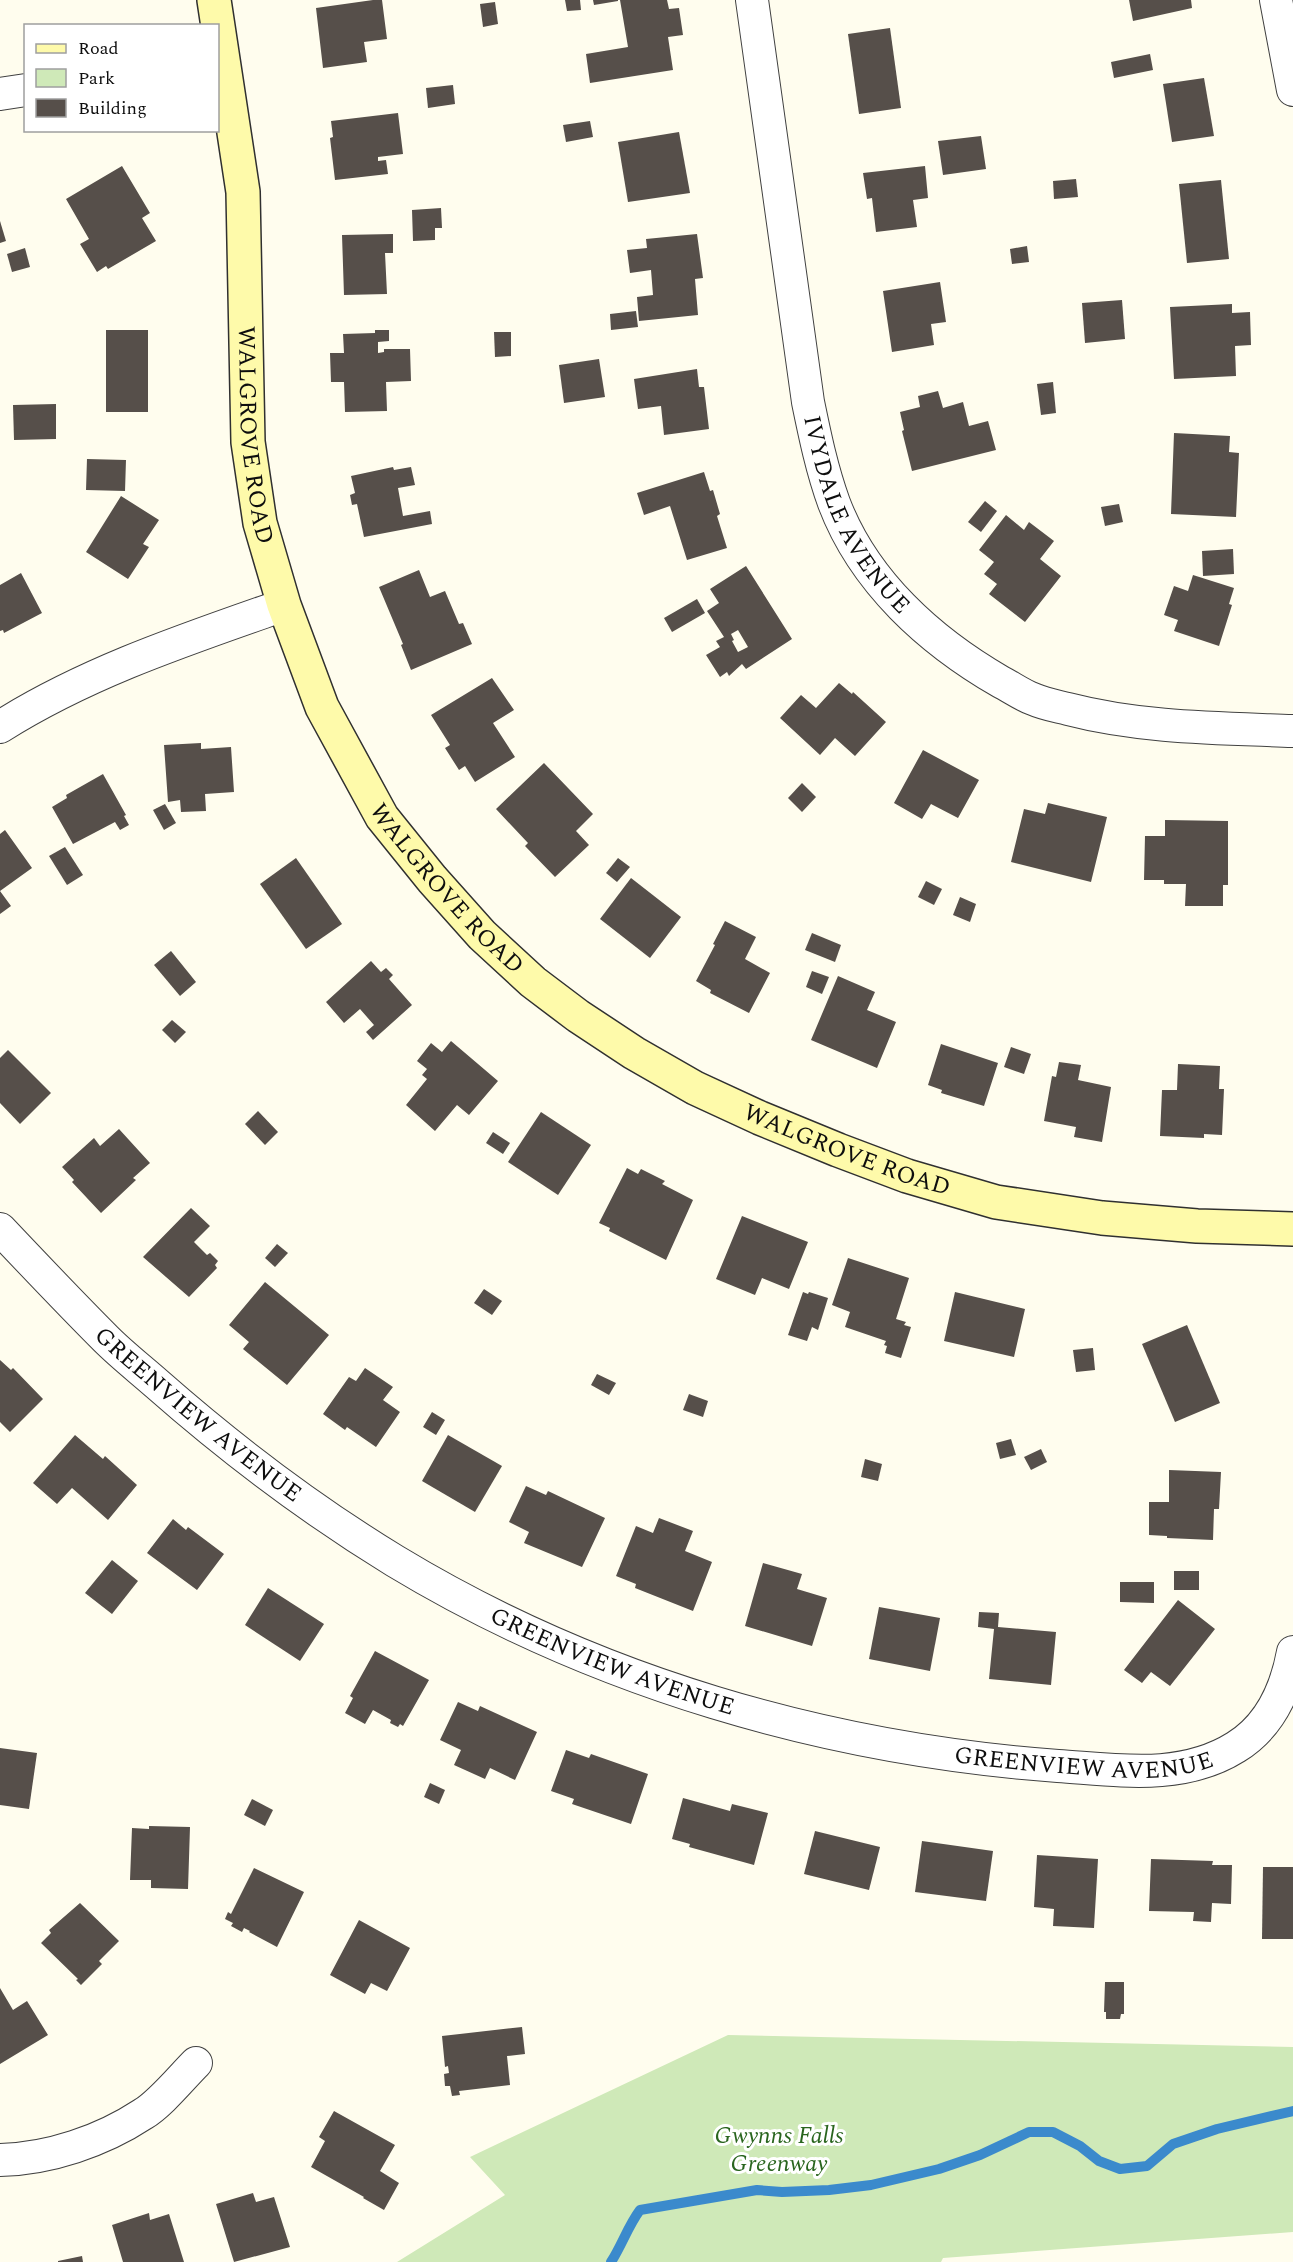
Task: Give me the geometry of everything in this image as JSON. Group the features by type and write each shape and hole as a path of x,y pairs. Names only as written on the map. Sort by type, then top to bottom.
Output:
{"street":[{"name":"WALGROVE ROAD","path":"214,0 216,24"},
{"name":"IVYDALE AVENUE","path":"752,0 808,402 819,454 835,505 855,544 879,582 924,630 973,665 1033,700 1092,715 1161,725 1293,731"},
{"path":"1276,0 1293,90"},
{"name":"WALGROVE ROAD","path":"220,65 243,192 248,442 260,523 284,605 322,707 382,817 432,879 482,935 533,982 578,1016 634,1053 695,1088 819,1142 907,1176 996,1202 1102,1218 1197,1226 1293,1229"},
{"path":"0,94 24,90"},
{"path":"0,727 82,683 147,654 284,605"},
{"name":"GREENVIEW AVENUE","path":"0,1229 107,1340 206,1427 303,1501 397,1562 516,1626 641,1678 752,1713 898,1748 1015,1763 1146,1773 1193,1766 1237,1746 1269,1718 1288,1680 1293,1652"},
{"path":"0,2160 23,2159 97,2138 145,2114 196,2063"}],"green space":[{"name":"Gwynns Falls Greenway","path":"728,2035 1293,2047 1293,2232 943,2258 941,2262 397,2262 505,2195 470,2157"}],"building":[{"path":"382,0 387,39 364,42 367,62 323,68 316,8"},
{"path":"565,0 580,0 581,10 567,11"},
{"path":"593,0 618,0 618,1 594,5"},
{"path":"620,0 667,0 669,9 679,8 683,35 668,37 673,70 590,83 586,54 628,47"},
{"path":"1129,0 1191,0 1192,8 1133,21"},
{"path":"495,2 498,24 483,27 480,4"},
{"path":"890,28 901,108 859,114 848,34"},
{"path":"1150,54 1153,70 1114,78 1111,62"},
{"path":"1204,78 1214,136 1172,142 1163,84"},
{"path":"453,85 455,104 428,108 426,88"},
{"path":"398,113 403,154 378,157 378,161 386,160 388,174 335,180 330,138 333,137 331,121"},
{"path":"590,121 593,137 566,142 563,125"},
{"path":"679,132 690,193 628,202 618,142"},
{"path":"981,136 986,169 943,175 938,141"},
{"path":"122,166 150,213 142,218 156,241 108,269 106,266 97,272 80,244 89,239 66,199"},
{"path":"925,166 928,198 913,200 917,227 876,232 872,198 867,199 863,173"},
{"path":"1076,179 1078,197 1054,199 1053,181"},
{"path":"1221,180 1229,259 1187,263 1179,184"},
{"path":"441,208 442,228 435,228 435,240 413,241 412,210"},
{"path":"0,221 6,241 0,243"},
{"path":"393,234 393,253 385,253 387,294 344,295 342,235"},
{"path":"697,234 703,278 695,279 698,315 639,321 637,297 653,295 651,270 630,273 627,250 647,248 646,239"},
{"path":"1027,246 1029,262 1012,264 1010,249"},
{"path":"25,248 30,267 12,272 7,254"},
{"path":"940,282 946,322 931,324 934,345 892,352 883,291"},
{"path":"1122,300 1125,339 1085,343 1082,303"},
{"path":"1232,304 1232,313 1250,312 1251,345 1235,346 1236,376 1174,379 1170,307"},
{"path":"636,311 638,327 611,330 610,314"},
{"path":"106,330 148,330 148,412 106,412"},
{"path":"375,330 389,330 389,341 378,342 378,353 384,352 384,349 410,349 411,381 386,382 387,411 345,412 344,382 331,382 330,353 344,353 343,334 375,333"},
{"path":"494,332 511,332 511,356 495,357"},
{"path":"599,359 605,397 564,403 559,365"},
{"path":"697,369 699,387 704,387 709,429 664,435 661,406 638,409 634,379"},
{"path":"1053,382 1056,413 1041,415 1037,384"},
{"path":"938,391 943,408 963,402 969,426 988,421 996,450 912,471 902,431 904,430 900,412 920,407 918,396"},
{"path":"56,404 56,439 14,440 13,405"},
{"path":"1174,433 1230,436 1229,452 1239,453 1236,517 1171,514"},
{"path":"87,459 126,460 125,491 86,490"},
{"path":"393,467 394,470 411,467 415,485 398,488 403,516 430,511 432,524 364,537 357,504 352,505 350,495 355,493 351,476"},
{"path":"704,472 710,491 713,490 720,514 717,516 727,548 687,560 670,506 644,515 637,493"},
{"path":"121,496 159,520 143,544 149,547 128,579 86,552"},
{"path":"985,501 997,511 981,532 968,522"},
{"path":"1119,504 1123,522 1105,526 1101,507"},
{"path":"1006,515 1024,530 1029,522 1054,541 1040,559 1061,576 1025,622 989,594 997,584 984,574 994,562 979,550"},
{"path":"1233,549 1234,574 1203,576 1202,551"},
{"path":"746,566 792,639 746,669 742,664 729,676 727,672 720,677 706,655 720,647 716,641 724,637 707,611 719,603 710,589","holes":["738,630 748,647 738,652 731,634"]},
{"path":"419,570 430,597 445,591 459,624 463,623 472,644 411,670 401,645 403,644 379,587"},
{"path":"21,573 42,613 4,633 3,630 0,631 0,585"},
{"path":"1193,575 1234,588 1229,604 1232,605 1219,646 1174,631 1178,620 1164,615 1174,586 1188,591"},
{"path":"697,599 705,613 672,632 664,618"},
{"path":"492,678 514,710 493,723 515,757 475,782 465,766 459,770 445,748 450,745 431,715"},
{"path":"839,683 852,694 853,692 886,722 855,756 835,738 820,755 780,718 801,695 816,708"},
{"path":"201,743 201,749 231,747 234,792 205,794 206,811 181,812 180,800 168,802 164,745"},
{"path":"923,750 979,780 958,818 931,804 922,819 894,803"},
{"path":"544,763 593,814 576,831 589,845 555,877 525,846 528,843 496,809"},
{"path":"103,774 126,815 124,816 129,825 120,830 115,822 73,844 52,807 67,798 66,795"},
{"path":"802,783 816,797 802,812 788,798"},
{"path":"1048,803 1107,817 1091,882 1011,862 1024,809 1045,814"},
{"path":"165,804 176,823 164,830 153,810"},
{"path":"1165,820 1228,821 1228,885 1223,885 1223,906 1185,906 1186,884 1164,884 1164,880 1144,880 1145,836 1165,836"},
{"path":"5,830 32,868 0,891 0,834"},
{"path":"65,847 83,875 67,885 49,856"},
{"path":"296,858 342,924 306,949 260,884"},
{"path":"618,858 630,867 617,882 606,873"},
{"path":"631,878 681,917 650,958 600,919"},
{"path":"926,881 942,889 934,905 918,897"},
{"path":"0,891 11,906 0,914"},
{"path":"960,897 976,904 970,922 953,915"},
{"path":"725,921 756,937 745,959 770,973 749,1013 710,993 711,990 696,981"},
{"path":"812,933 841,945 835,962 805,950"},
{"path":"171,951 196,982 180,996 154,965"},
{"path":"371,961 381,972 386,968 393,975 389,979 412,1005 373,1040 366,1032 374,1025 360,1009 344,1023 326,1002"},
{"path":"812,971 829,977 822,994 806,987"},
{"path":"838,976 875,992 867,1010 896,1022 877,1068 811,1040"},
{"path":"172,1020 186,1032 175,1043 162,1030"},
{"path":"451,1041 498,1081 469,1115 457,1105 435,1131 406,1105 427,1079 422,1075 427,1069 417,1061 431,1043 442,1052"},
{"path":"941,1044 998,1063 984,1106 941,1093 942,1090 928,1085"},
{"path":"1011,1047 1031,1054 1024,1074 1004,1067"},
{"path":"8,1050 51,1093 20,1124 0,1103 0,1058"},
{"path":"1059,1062 1081,1065 1078,1080 1111,1087 1102,1142 1074,1137 1076,1127 1044,1121 1052,1076 1056,1077"},
{"path":"1178,1064 1220,1066 1219,1089 1224,1089 1222,1135 1204,1134 1204,1138 1160,1136 1162,1090 1177,1090"},
{"path":"258,1111 278,1132 265,1145 245,1124"},
{"path":"541,1112 591,1145 558,1195 508,1162"},
{"path":"119,1129 150,1163 133,1178 136,1180 101,1213 72,1182 74,1180 62,1167 94,1138 100,1146"},
{"path":"493,1132 510,1143 503,1154 486,1143"},
{"path":"627,1168 638,1174 641,1169 665,1181 662,1184 693,1200 666,1260 609,1231 610,1228 599,1223"},
{"path":"191,1208 210,1226 194,1242 207,1255 210,1253 218,1261 215,1265 217,1268 189,1297 143,1257"},
{"path":"742,1216 808,1242 789,1289 762,1278 755,1295 716,1279"},
{"path":"277,1244 288,1253 275,1267 265,1258"},
{"path":"848,1258 909,1278 896,1319 906,1322 904,1325 911,1327 901,1358 885,1353 886,1341 845,1327 850,1312 832,1305"},
{"path":"265,1282 329,1335 287,1385 243,1349 249,1342 229,1325"},
{"path":"484,1289 502,1301 492,1315 474,1303"},
{"path":"803,1292 828,1298 818,1330 812,1327 807,1341 788,1335"},
{"path":"955,1292 1025,1309 1014,1357 944,1341"},
{"path":"1187,1325 1220,1403 1175,1422 1142,1344"},
{"path":"1093,1348 1095,1370 1076,1372 1073,1350"},
{"path":"0,1360 11,1370 13,1368 43,1399 10,1432 0,1422"},
{"path":"365,1368 393,1387 383,1400 400,1412 376,1447 347,1427 345,1430 323,1414 349,1377 356,1381"},
{"path":"597,1374 616,1383 609,1395 591,1385"},
{"path":"689,1394 708,1401 703,1417 683,1410"},
{"path":"432,1412 445,1420 436,1435 423,1427"},
{"path":"75,1435 103,1459 105,1456 137,1485 108,1520 72,1488 57,1504 33,1483"},
{"path":"448,1435 502,1466 475,1512 422,1481"},
{"path":"1011,1439 1016,1455 1000,1459 996,1443"},
{"path":"1041,1449 1047,1462 1031,1470 1024,1457"},
{"path":"865,1459 882,1464 878,1481 861,1477"},
{"path":"1169,1470 1221,1472 1219,1509 1214,1509 1213,1540 1149,1535 1149,1502 1169,1502"},
{"path":"526,1486 546,1495 548,1491 605,1518 582,1567 524,1543 529,1532 509,1522"},
{"path":"659,1518 693,1531 685,1551 712,1562 693,1611 635,1588 636,1584 616,1576 636,1526 653,1533"},
{"path":"173,1519 186,1530 188,1527 224,1554 197,1590 147,1553"},
{"path":"112,1560 138,1581 112,1614 85,1593"},
{"path":"763,1563 802,1574 797,1589 827,1598 812,1646 745,1626"},
{"path":"1174,1571 1199,1571 1199,1590 1174,1590"},
{"path":"1120,1582 1154,1582 1154,1603 1120,1602"},
{"path":"268,1588 324,1624 300,1661 245,1625"},
{"path":"1178,1600 1215,1629 1170,1686 1151,1672 1142,1683 1124,1670"},
{"path":"879,1607 940,1618 930,1671 869,1659"},
{"path":"979,1612 999,1613 998,1627 1056,1632 1051,1685 989,1679 994,1629 978,1627"},
{"path":"375,1651 429,1680 403,1726 400,1724 398,1727 390,1723 391,1720 373,1710 365,1724 345,1713 353,1698 350,1696"},
{"path":"458,1702 478,1711 480,1706 537,1732 515,1780 490,1768 485,1779 454,1765 461,1750 440,1740"},
{"path":"0,1748 37,1753 29,1809 0,1805"},
{"path":"566,1750 589,1758 591,1754 648,1774 631,1824 572,1804 574,1799 551,1791"},
{"path":"430,1783 445,1790 439,1804 424,1797"},
{"path":"683,1798 730,1811 732,1804 768,1813 754,1865 689,1847 690,1844 672,1839"},
{"path":"252,1799 273,1810 265,1826 244,1815"},
{"path":"149,1826 190,1827 188,1889 151,1888 151,1880 130,1880 132,1828 149,1829"},
{"path":"815,1831 880,1847 869,1890 804,1874"},
{"path":"922,1841 993,1851 986,1901 915,1892"},
{"path":"1037,1855 1098,1859 1094,1928 1053,1926 1054,1909 1034,1907"},
{"path":"1151,1859 1213,1861 1212,1865 1232,1865 1231,1904 1212,1903 1211,1922 1193,1921 1194,1912 1149,1911"},
{"path":"1263,1867 1293,1867 1293,1939 1262,1939"},
{"path":"254,1868 304,1892 277,1947 244,1928 242,1932 231,1926 233,1923 225,1919 228,1912 231,1914"},
{"path":"80,1903 119,1941 99,1961 102,1964 81,1985 76,1980 78,1979 41,1943 51,1933 49,1930"},
{"path":"359,1920 410,1948 387,1991 371,1983 365,1994 330,1975"},
{"path":"1105,1982 1124,1982 1124,2014 1121,2014 1120,2019 1106,2019 1106,2012 1104,2012"},
{"path":"0,1988 13,2010 27,2001 48,2035 0,2064"},
{"path":"522,2027 525,2054 507,2056 510,2085 459,2091 460,2095 452,2096 450,2086 445,2086 444,2074 449,2073 448,2066 445,2067 442,2036"},
{"path":"334,2111 395,2145 380,2171 399,2183 384,2210 311,2167 325,2141 319,2137"},
{"path":"253,2193 256,2202 274,2197 290,2247 234,2262 216,2204"},
{"path":"149,2213 150,2220 169,2214 184,2262 123,2262 112,2225"},
{"path":"82,2256 83,2262 58,2262 58,2261"}],"waterway":[{"path":"611,2262 640,2210 757,2190 782,2192 829,2190 871,2185 939,2169 980,2155 1029,2132 1053,2132 1080,2146 1099,2161 1120,2169 1147,2166 1173,2144 1217,2129 1293,2111"}]}
